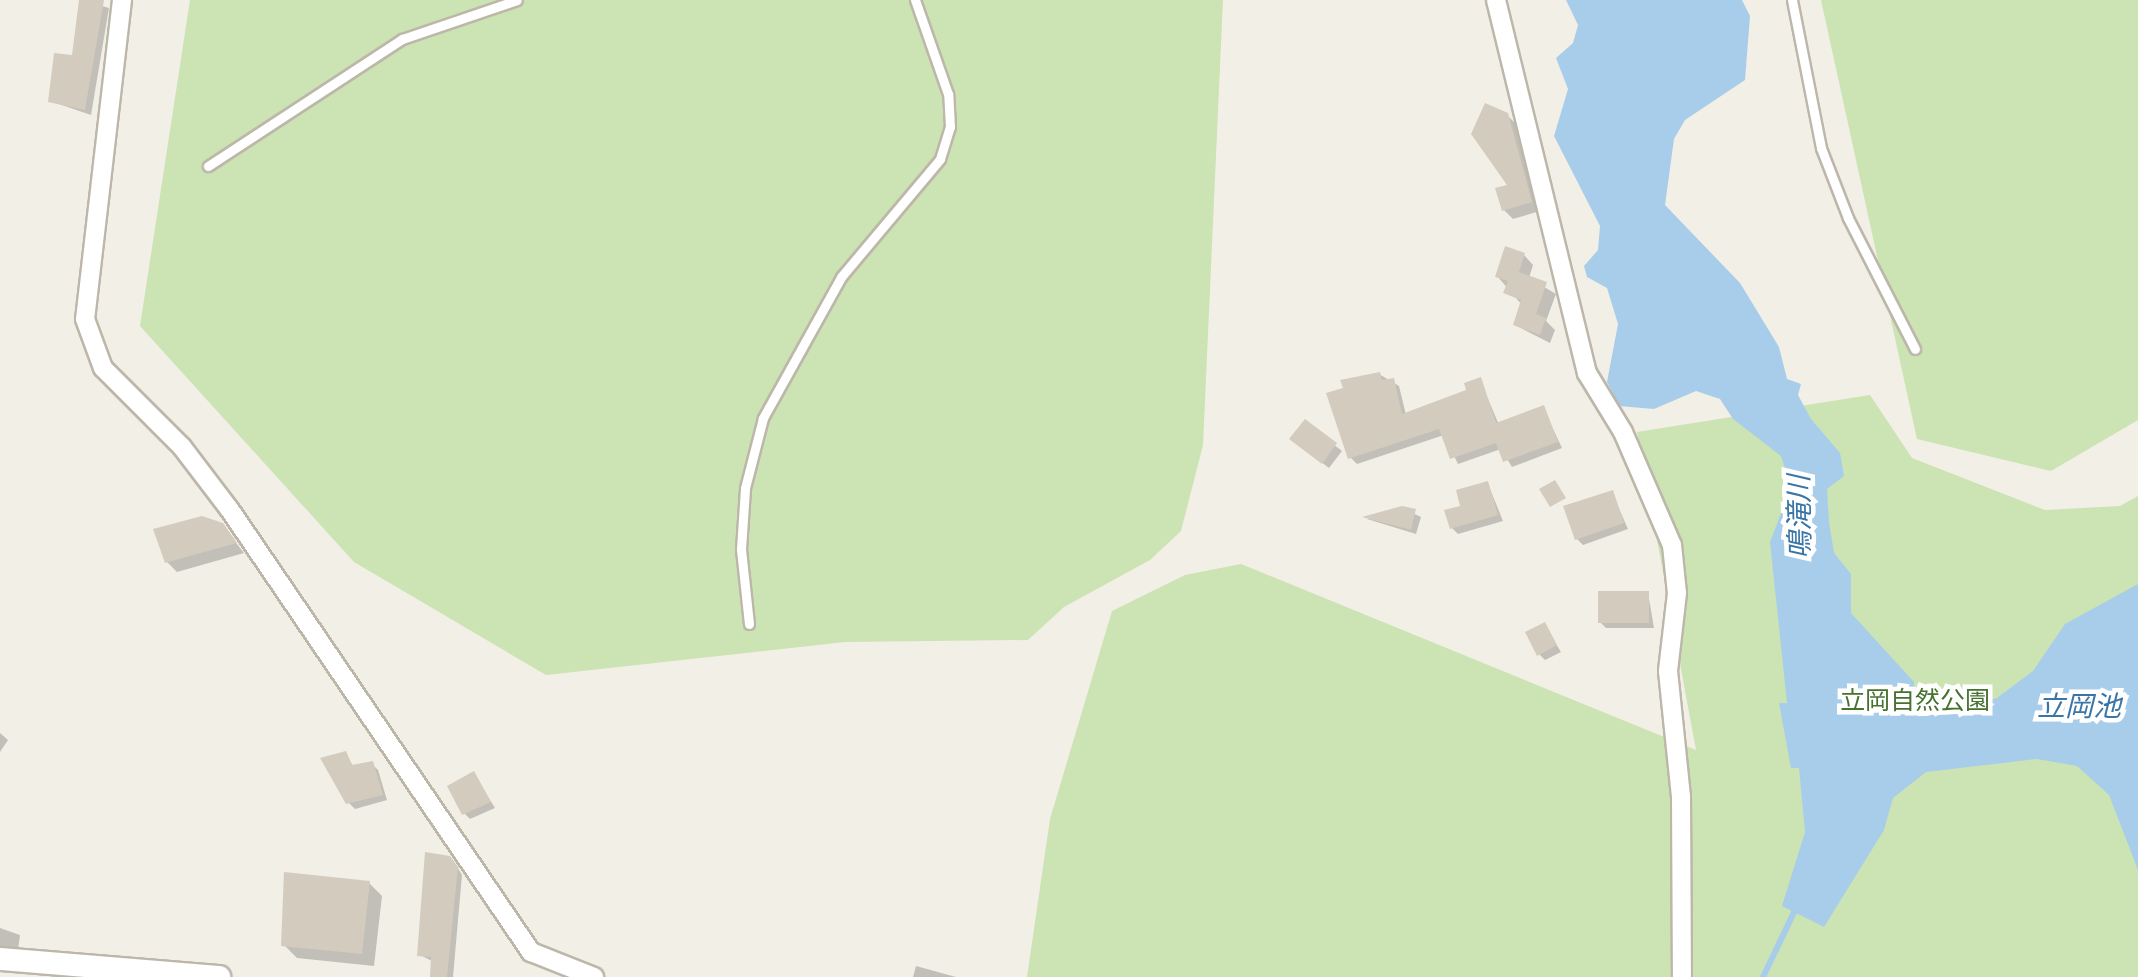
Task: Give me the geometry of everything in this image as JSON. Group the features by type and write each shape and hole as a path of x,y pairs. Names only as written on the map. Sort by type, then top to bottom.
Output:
{"street":[{"path":"122,0 85,319 103,368 182,447 230,510 531,952 594,977"},
{"path":"1496,0 1587,374 1624,432 1672,545 1677,593 1668,670 1681,796 1682,977"},
{"path":"0,959 219,977"}],"lane":[{"path":"208,166 402,39 517,0"},
{"path":"750,624 741,548 745,488 763,418 841,277 940,159 950,127 948,94 915,0"},
{"path":"1792,0 1822,148 1848,218 1915,350"}],"green space":[{"path":"190,0 1223,0 1203,445 1181,531 1150,560 1064,607 1028,640 845,642 546,675 354,562 140,326"},
{"path":"1821,0 2138,0 2138,420 2051,471 1917,439"},
{"name":"立岡自然公園","path":"1870,395 1912,458 2045,510 2120,506 2138,496 2138,977 1027,977 1050,819 1112,611 1185,575 1241,564 1696,750 1637,432"}],"water":[{"path":"1566,0 1742,0 1750,16 1745,80 1685,120 1674,139 1665,205 1740,283 1779,347 1787,379 1801,384 1798,395 1811,419 1840,453 1844,476 1827,489 1829,522 1834,553 1851,574 1851,613 1914,682 1916,704 1929,712 1961,710 1997,698 2033,671 2065,624 2138,584 2138,870 2109,795 2077,766 2037,759 1926,772 1893,798 1884,830 1824,927 1782,906 1805,832 1799,768 1791,768 1779,703 1787,703 1770,542 1791,487 1781,456 1733,419 1720,399 1696,391 1654,409 1619,406 1607,382 1618,324 1607,288 1587,277 1584,266 1598,250 1600,226 1554,136 1568,89 1556,58 1573,43 1578,25"}],"building":[{"path":"79,0 104,0 85,110 48,102 54,53 72,55"},
{"path":"1485,103 1508,113 1532,202 1502,211 1495,188 1507,185 1471,134"},
{"path":"1505,246 1525,253 1519,272 1547,282 1536,314 1546,318 1540,335 1513,325 1521,300 1503,293 1508,281 1495,277"},
{"path":"1380,372 1382,380 1394,378 1402,414 1466,390 1464,383 1481,377 1496,423 1544,405 1558,442 1503,462 1496,443 1450,459 1439,429 1348,459 1326,393 1343,388 1340,380"},
{"path":"1305,419 1337,443 1322,464 1289,439"},
{"path":"1555,480 1566,498 1550,507 1539,489"},
{"path":"1488,481 1498,515 1450,529 1444,510 1460,506 1456,490"},
{"path":"1613,490 1624,523 1575,540 1563,506"},
{"path":"1402,506 1416,509 1411,530 1362,517"},
{"path":"202,516 223,523 237,543 165,563 153,529"},
{"path":"1598,591 1649,591 1649,623 1598,623"},
{"path":"1545,622 1557,645 1537,656 1525,632"},
{"path":"346,751 352,765 373,761 383,795 346,804 320,758"},
{"path":"474,771 491,802 462,815 447,786"},
{"path":"425,852 450,856 458,867 447,977 430,977 431,957 417,956"},
{"path":"284,872 370,881 362,954 281,946"}],"waterway":[{"path":"1763,977 1797,906"}],"water label":[{"name":"鳴滝川","path":"1800,517"},
{"name":"立岡池","path":"2079,707"}]}
